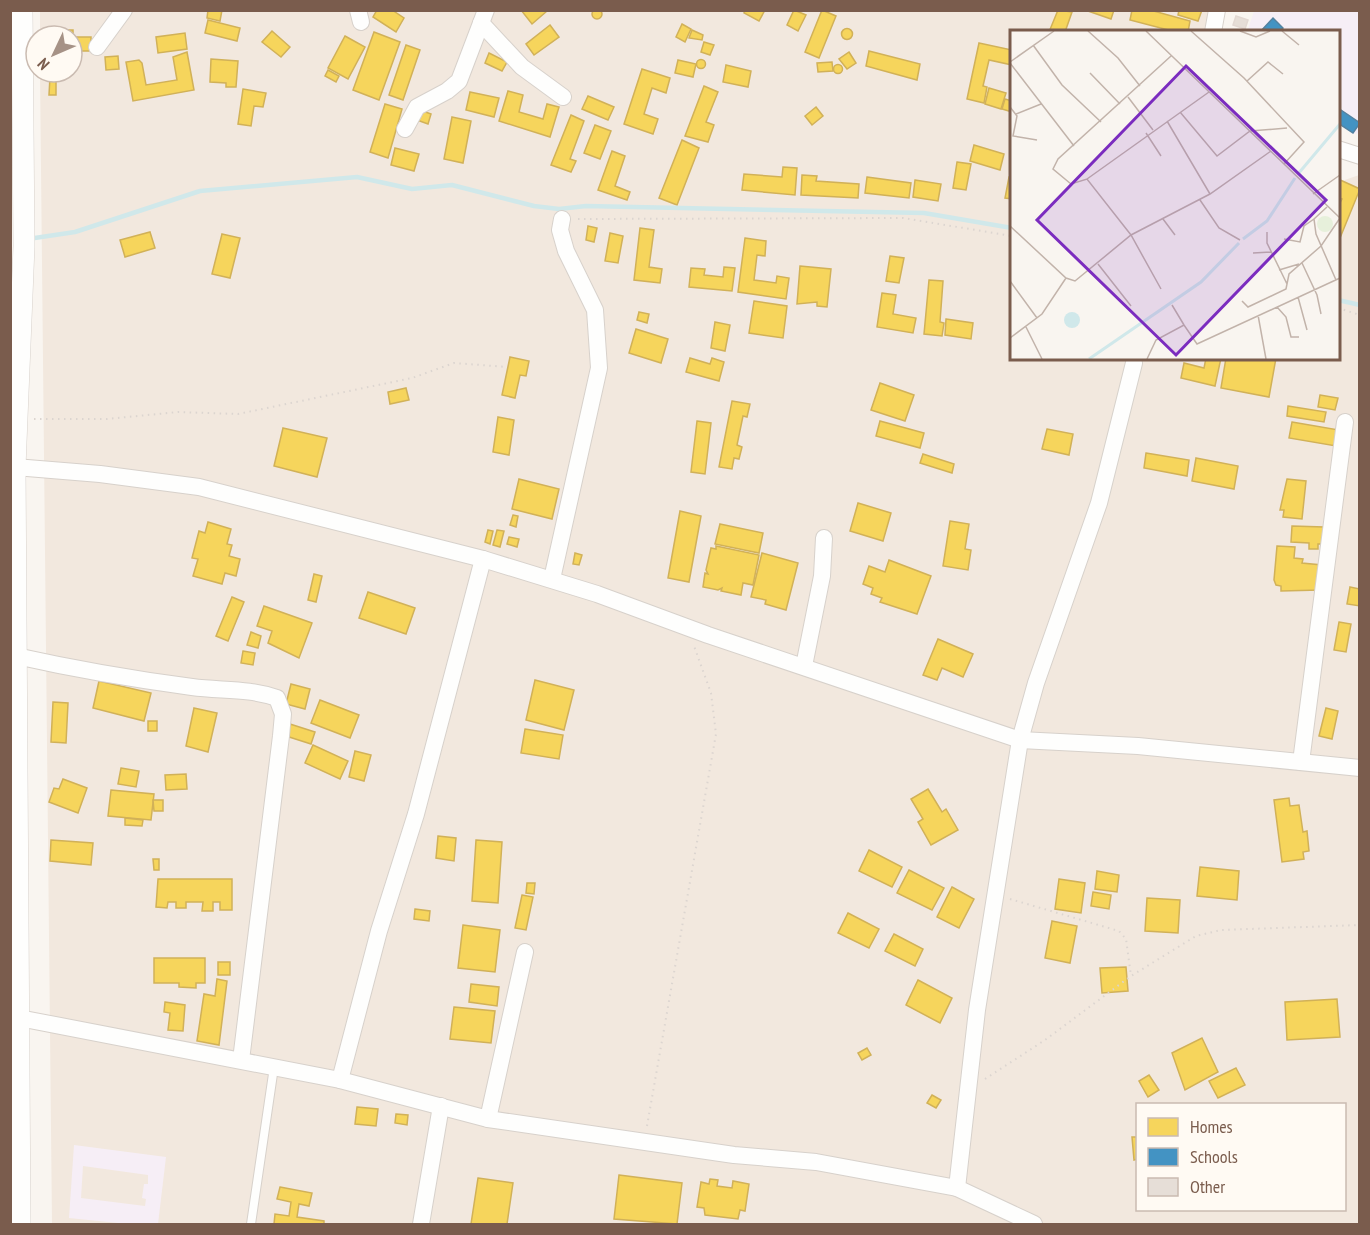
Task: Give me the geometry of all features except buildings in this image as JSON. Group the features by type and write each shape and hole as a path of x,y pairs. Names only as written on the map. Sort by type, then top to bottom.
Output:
{"street":[{"path":"20,1224 13,654 15,467 19,419 16,354 24,246 17,87 22,10"},
{"path":"97,47 123,10"},
{"path":"1213,30 1217,10"},
{"path":"484,17 522,67 563,97"},
{"path":"405,129 417,107 447,91 459,81 484,17"},
{"path":"1340,150 1359,156"},
{"path":"552,579 599,368 595,310 566,251 560,230 562,219"},
{"path":"957,1188 967,1090 1020,740 1036,683 1099,503 1134,363"},
{"path":"1301,762 1345,422"},
{"path":"15,467 100,474 199,487 483,559 552,579 1020,740 1138,746 1359,768"},
{"path":"804,666 822,576 824,538"},
{"path":"340,1080 379,931 416,814 483,559"},
{"path":"13,654 140,680 201,689 255,690 277,698 283,714 281,736 241,1060"},
{"path":"488,1119 525,952"},
{"path":"19,1018 340,1080 488,1119 734,1155 816,1162 957,1188 1034,1224"},
{"path":"421,1224 441,1106"}],"lane":[{"path":"251,1224 274,1066"}],"path":[{"path":"562,219 903,218 1010,236"},
{"path":"1340,309 1359,315"},
{"path":"19,419 107,419 178,412 238,414 412,378 454,363 507,367"},
{"path":"644,1141 716,734 711,693 685,625"},
{"path":"995,895 1119,931 1126,939 1131,976"},
{"path":"967,1090 1045,1040 1131,976 1196,936 1221,930 1359,925"}],"shaded area":[{"path":"40,11 1215,11 1211,30 1010,30 1010,360 1340,360 1340,180 1359,175 1359,1224 52,1224 40,84 84,84 84,24 40,24"},
{"path":"1254,11 1359,11 1359,133 1353,134 1340,124 1340,30 1248,30"},
{"path":"74,1145 166,1157 158,1224 128,1224 69,1218","holes":["83,1166 148,1175 148,1184 144,1184 142,1198 146,1199 145,1206 81,1198"]}],"waterway":[{"path":"28,239 75,232 200,191 357,177 412,189 452,185 534,206 559,209 586,206 924,213 1010,228"},
{"path":"1340,300 1360,305"}]}
